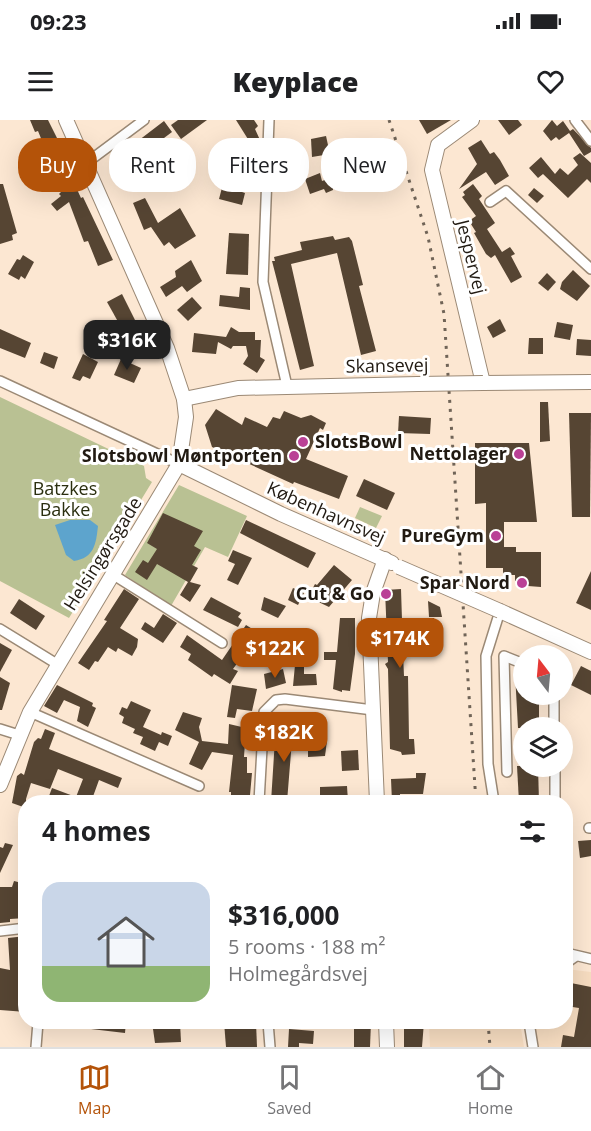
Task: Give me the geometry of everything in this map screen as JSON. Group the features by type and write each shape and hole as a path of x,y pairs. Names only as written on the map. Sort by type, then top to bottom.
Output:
{"street":[{"path":"66,120 74,138"},
{"path":"97,155 144,120"},
{"path":"269,120 263,282 287,386"},
{"name":"Jespervej","path":"472,120 438,145 432,170 483,383"},
{"path":"575,120 591,141"},
{"path":"0,381 179,464 186,417 184,399 167,348 97,191"},
{"path":"490,202 506,191 591,269"},
{"name":"Skansevej","path":"184,399 238,388 591,382"},
{"name":"Københavnsvej","path":"179,464 281,514 591,652"},
{"name":"Helsingørsgade","path":"0,785 30,712 179,464"},
{"path":"377,795 369,618 373,593 385,559"},
{"path":"112,574 222,643"},
{"path":"493,795 488,764 486,656 500,611"},
{"path":"0,629 57,664"},
{"path":"507,772 504,656 513,660"},
{"path":"259,795 264,712 270,705 285,699 373,710"},
{"path":"30,712 199,786"},
{"path":"0,729 20,735"},
{"path":"555,777 555,795"},
{"path":"0,931 18,929"},
{"path":"573,955 591,959"},
{"path":"36,1047 37,1029"},
{"path":"269,1029 270,1047"},
{"path":"386,1029 387,1047"},
{"path":"530,1029 533,1047"}],"shaded area":[{"path":"573,970 591,972 591,1047 530,1047 526,1029 573,1029"},
{"path":"429,1029 521,1029 524,1047 430,1047"}],"green space":[{"name":"Batzkes Bakke","path":"0,397 144,466 146,478 152,482 69,618 0,581"},
{"path":"179,485 247,516 228,557 205,547 171,606 125,575"},
{"path":"360,507 382,516 376,528 355,518"}],"water":[{"path":"70,520 90,520 98,526 93,549 86,557 74,561 66,555 55,525"}],"building":[{"path":"30,120 48,120 57,138 41,138 38,131 35,132"},
{"path":"178,120 207,120 182,138 171,125"},
{"path":"236,120 254,120 258,126 255,129 259,138 247,138"},
{"path":"419,120 451,120 427,134"},
{"path":"498,120 518,120 522,125 509,135"},
{"path":"552,120 557,126 563,121 570,131 573,129 591,148 591,152 584,156 569,133 559,140 556,137 551,141 543,131"},
{"path":"164,121 172,132 164,138 142,138"},
{"path":"326,136 326,138 321,138 321,156 312,157 311,139"},
{"path":"481,140 490,154 494,152 509,176 495,185 486,172 459,189 477,164 468,148"},
{"path":"580,153 591,163 591,183 587,179 568,198 543,174 538,178 529,168 541,157 555,174 560,168 568,175 578,165 573,158"},
{"path":"320,173 321,190 310,194 309,177"},
{"path":"0,184 3,184 17,233 12,235 13,240 0,244"},
{"path":"473,184 482,196 479,199 495,223 487,229 502,252 510,247 515,254 511,256 522,277 511,283 495,255 491,258 486,254 469,221 476,216 462,197 465,195 463,192"},
{"path":"534,188 544,196 537,203 528,195"},
{"path":"78,192 81,198 83,197 113,260 98,266 88,241 84,242 69,202 57,211 51,204 61,196 59,194"},
{"path":"221,192 245,193 242,205 219,199"},
{"path":"145,198 158,223 180,208 196,236 175,249 169,242 164,246 151,227 144,230 133,203"},
{"path":"229,233 249,234 248,275 226,274"},
{"path":"333,236 335,240 349,237 352,241 363,285 359,286 376,351 361,355 337,253 291,264 314,366 300,370 272,261 275,261 274,257 302,250 300,242"},
{"path":"23,255 34,262 25,279 21,276 19,280 8,274 17,259 20,260"},
{"path":"191,260 202,281 187,292 182,286 166,297 160,287 176,277 175,271"},
{"path":"573,270 590,286 577,301 560,289 562,282"},
{"path":"547,273 556,282 548,291 538,283"},
{"path":"240,287 250,288 250,310 219,306 220,295 239,297"},
{"path":"122,294 135,320 121,327 107,302"},
{"path":"192,297 202,308 188,321 177,310"},
{"path":"500,319 506,331 493,338 487,327"},
{"path":"557,322 573,325 570,340 554,337"},
{"path":"231,327 239,332 255,332 255,340 261,340 260,357 265,360 257,373 243,364 248,356 246,346 233,346 231,349 218,342 216,354 192,352 194,333 226,337"},
{"path":"0,329 31,343 25,358 0,348"},
{"path":"529,338 543,338 543,354 528,354"},
{"path":"577,339 591,340 591,356 576,355"},
{"path":"44,352 58,357 54,369 40,363"},
{"path":"83,354 98,362 90,379 83,376 80,381 72,378"},
{"path":"121,359 141,368 134,383 114,375"},
{"path":"540,402 548,402 550,441 540,442"},
{"path":"216,409 242,425 245,417 267,427 273,417 280,419 284,411 301,418 311,415 326,423 323,430 320,428 306,459 348,476 339,499 294,482 293,484 212,447 205,425"},
{"path":"569,413 591,413 590,517 572,517"},
{"path":"399,416 431,418 430,434 398,433"},
{"path":"475,443 529,443 537,522 504,522 504,547 516,547 516,552 541,552 541,587 528,586 528,581 515,581 515,575 503,575 503,568 486,568 486,503 475,504"},
{"path":"364,479 395,493 387,510 356,496"},
{"path":"163,513 203,531 194,546 201,550 192,565 198,568 190,582 201,585 190,602 180,595 188,582 157,564 147,580 135,572 143,560 148,563 157,549 147,543"},
{"path":"246,520 316,553 308,568 240,533"},
{"path":"233,550 252,558 238,585 227,580 235,564 228,561"},
{"path":"334,565 352,580 329,607 308,597 315,584 317,585"},
{"path":"591,571 591,610 576,603"},
{"path":"293,588 304,593 298,605 288,600"},
{"path":"124,589 139,599 120,628 138,639 137,647 132,656 118,648 116,652 108,647 98,662 95,661 89,670 78,663 107,621 104,620"},
{"path":"401,589 402,620 434,618 435,631 420,631 420,641 408,641 408,654 403,654 404,676 408,676 409,739 414,739 415,754 402,755 401,752 390,749 388,669 385,664 388,662 385,590"},
{"path":"211,597 241,613 238,617 242,620 238,627 203,610"},
{"path":"264,597 286,606 278,618 261,610"},
{"path":"19,599 45,616 36,630 10,613"},
{"path":"428,601 440,607 442,617 429,617"},
{"path":"163,614 177,623 163,643 141,629 145,622 154,628"},
{"path":"340,618 355,618 355,654 350,691 342,690 342,692 333,689 336,660 324,660 324,652 337,652"},
{"path":"246,625 259,633 233,669 238,671 230,684 214,674 212,677 188,660 191,654 180,647 187,635 222,660"},
{"path":"0,643 12,650 0,672"},
{"path":"258,651 274,653 273,662 257,660"},
{"path":"295,665 304,665 304,674 316,674 317,685 293,686"},
{"path":"581,666 591,671 591,695 573,686"},
{"path":"283,669 286,683 266,689 264,674"},
{"path":"0,677 10,683 2,710 0,710"},
{"path":"57,685 93,703 92,706 96,708 88,727 77,721 80,707 64,700 57,713 44,706"},
{"path":"232,685 257,689 252,711 237,709 235,718 227,717"},
{"path":"131,701 151,710 143,727 161,735 162,732 172,736 168,746 159,742 155,751 140,744 143,737 133,733 135,729 122,723 124,717 119,714 122,707 127,709"},
{"path":"517,705 539,705 539,717 517,717"},
{"path":"183,712 202,718 199,727 202,741 228,744 229,724 246,728 244,757 247,757 247,773 252,773 250,795 231,795 229,792 233,755 212,752 202,770 189,764 199,742 175,730"},
{"path":"281,728 306,729 305,740 292,740 288,795 271,795 275,739 280,739"},
{"path":"45,729 55,733 49,749 122,778 118,788 99,780 94,795 77,795 83,779 58,769 50,789 31,783 27,795 18,795 18,805 12,803 17,776 21,773 24,775 34,742 38,738 41,739"},
{"path":"308,738 327,741 325,756 308,757"},
{"path":"358,750 359,770 342,771 341,751"},
{"path":"416,773 426,773 423,794 392,795 391,779 416,778"},
{"path":"518,777 538,777 539,795 519,795"},
{"path":"347,786 348,795 320,795 320,787"},
{"path":"52,788 71,795 49,795"},
{"path":"591,840 591,856 580,858 578,841"},
{"path":"5,843 13,845 0,873 0,847 3,848"},
{"path":"14,881 18,882 18,918 0,923 0,887 12,887"},
{"path":"18,937 18,1011 0,1010 0,968 10,970 8,938"},
{"path":"573,983 591,987 591,1047 561,1047 563,1035 574,1037 579,1008 573,1007"},
{"path":"91,1029 125,1029 125,1033"},
{"path":"153,1029 180,1029 181,1042 155,1043"},
{"path":"225,1029 256,1029 257,1047 226,1047"},
{"path":"289,1029 314,1031 313,1044 299,1043 299,1047 288,1047"},
{"path":"354,1029 371,1029 370,1047 354,1047"},
{"path":"404,1029 423,1029 422,1047 404,1047"}],"railway":[{"path":"389,120 428,237 444,314 476,795"},
{"path":"489,1029 490,1047"}],"place":[{"name":"SlotsBowl","path":"303,442"},
{"name":"Nettolager","path":"519,454"},
{"name":"Slotsbowl Møntporten","path":"294,456"},
{"name":"PureGym","path":"496,536"},
{"name":"Spar Nord","path":"522,583"},
{"name":"Cut & Go","path":"386,594"}]}
